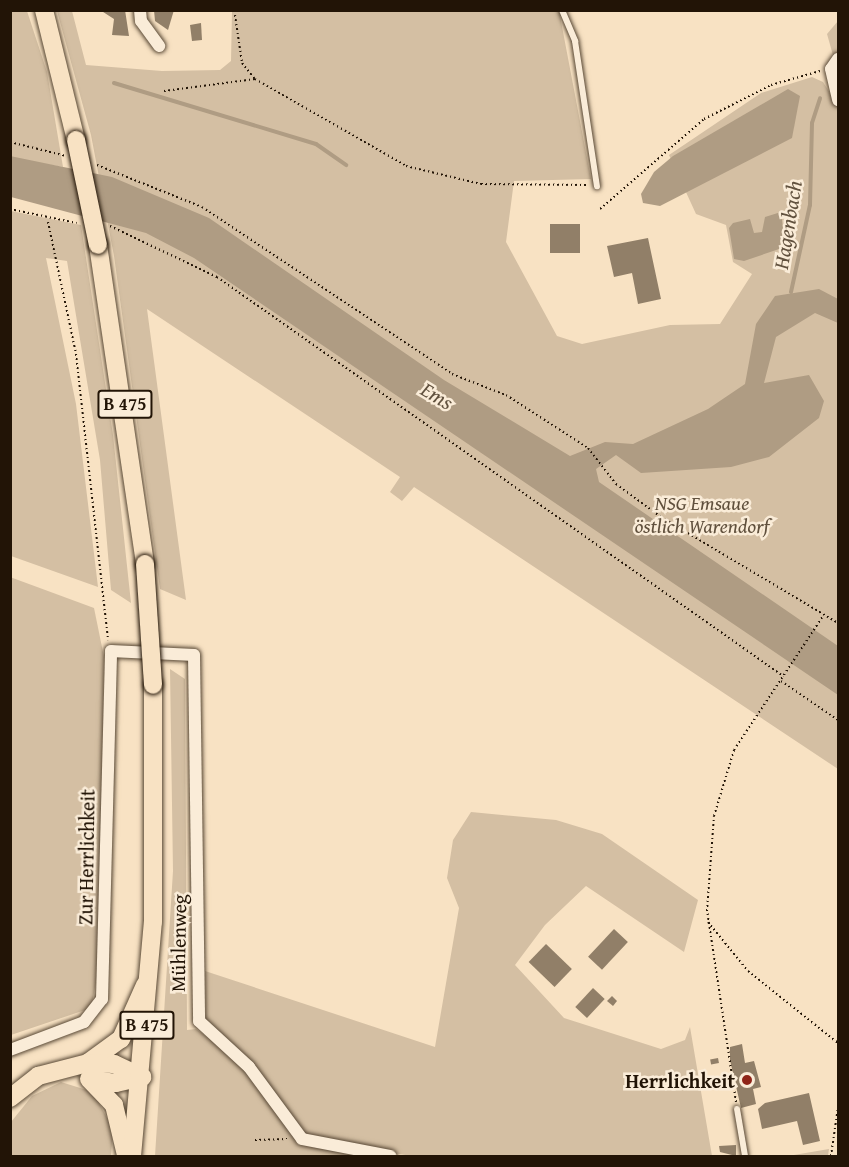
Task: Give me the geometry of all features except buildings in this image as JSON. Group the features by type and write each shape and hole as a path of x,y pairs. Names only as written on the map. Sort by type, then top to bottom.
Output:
{"main road":[{"name":"B 475","path":"44,10 76,141 98,245 145,564 153,685 150,973 142,1077 132,1156"},
{"path":"88,1071 121,1039 150,973"},
{"path":"10,1098 29,1081 56,1071 88,1071 116,1083 142,1077"},
{"path":"88,1071 114,1105 127,1156"}],"street":[{"path":"140,10 141,21 159,46"},
{"path":"835,64 832,84 838,100"},
{"name":"Mühlenweg","path":"111,651 194,656 198,1021 249,1067 302,1139"},
{"name":"Zur Herrlichkeit","path":"10,1050 84,1022 102,999 111,651"},
{"path":"302,1139 390,1156"}],"lane":[{"path":"562,10 574,41 597,186"},
{"path":"737,1109 745,1156"}],"path":[{"path":"235,15 242,63 255,79 406,165 481,184 597,186"},
{"path":"600,209 704,119 771,85 835,64"},
{"path":"164,91 255,79"},
{"path":"10,142 53,152"},
{"path":"109,169 202,207 452,374 506,395 588,448 604,471 661,517 838,623"},
{"path":"10,209 48,221 88,224"},
{"path":"48,221 76,354 111,651"},
{"path":"98,225 185,257 217,277 783,676"},
{"path":"737,1109 708,921 706,878 718,793 734,750 823,616"},
{"path":"781,680 838,720"},
{"path":"708,921 747,971 838,1043"},
{"path":"831,1156 838,1107"},
{"path":"255,1140 302,1139"}],"green space":[{"path":"10,11 27,11 47,72 63,167 11,158"},
{"name":"NSG Emsaue östlich Warendorf","path":"57,11 72,11 86,65 162,71 220,70 231,61 232,11 571,11 560,16 591,179 514,181 506,242 557,336 582,344 670,325 720,324 752,274 733,262 726,225 696,214 669,155 761,93 812,77 823,82 838,106 838,769 414,487 402,501 390,492 400,477 147,309 186,600 160,589 114,256 91,135"},
{"path":"838,21 838,73 827,34"},
{"path":"11,211 81,225 113,435 131,603 111,590 100,460 67,261 46,258 76,404 98,587 11,556"},
{"path":"10,577 94,608 104,657 99,967 91,1008 11,1035"},
{"path":"170,669 185,679 187,1030 196,1029 234,1056 298,1143 364,1156 155,1156 173,871"},
{"path":"471,812 556,820 602,834 698,900 684,952 586,886 545,925 515,965 564,1018 661,1049 685,1040 690,1027 712,1156 411,1156 329,1142 306,1135 241,1051 206,1024 205,971 435,1047 459,908 447,878 453,840"},
{"path":"61,1082 93,1092 113,1129 111,1156 11,1156 11,1122 32,1096"},
{"path":"829,1149 828,1156 788,1156"}],"water":[{"path":"788,89 800,96 792,138 660,206 643,203 641,194 654,172 673,156"},
{"name":"Ems","path":"10,156 112,177 209,218 444,380 570,456 605,442 633,444 708,409 745,384 756,324 775,296 819,289 838,299 838,323 815,313 776,337 764,383 809,375 824,401 819,418 769,457 731,467 641,473 616,455 596,469 599,482 838,646 838,695 194,258 146,233 11,197"},
{"path":"781,212 785,247 744,261 734,259 729,228 733,223 750,219 754,233 762,232 765,217"}],"waterway":[{"path":"114,83 316,144 346,165"},
{"name":"Hagenbach","path":"791,292 810,205 812,123 820,98"}],"place":[{"name":"Herrlichkeit","path":"747,1080"}]}
